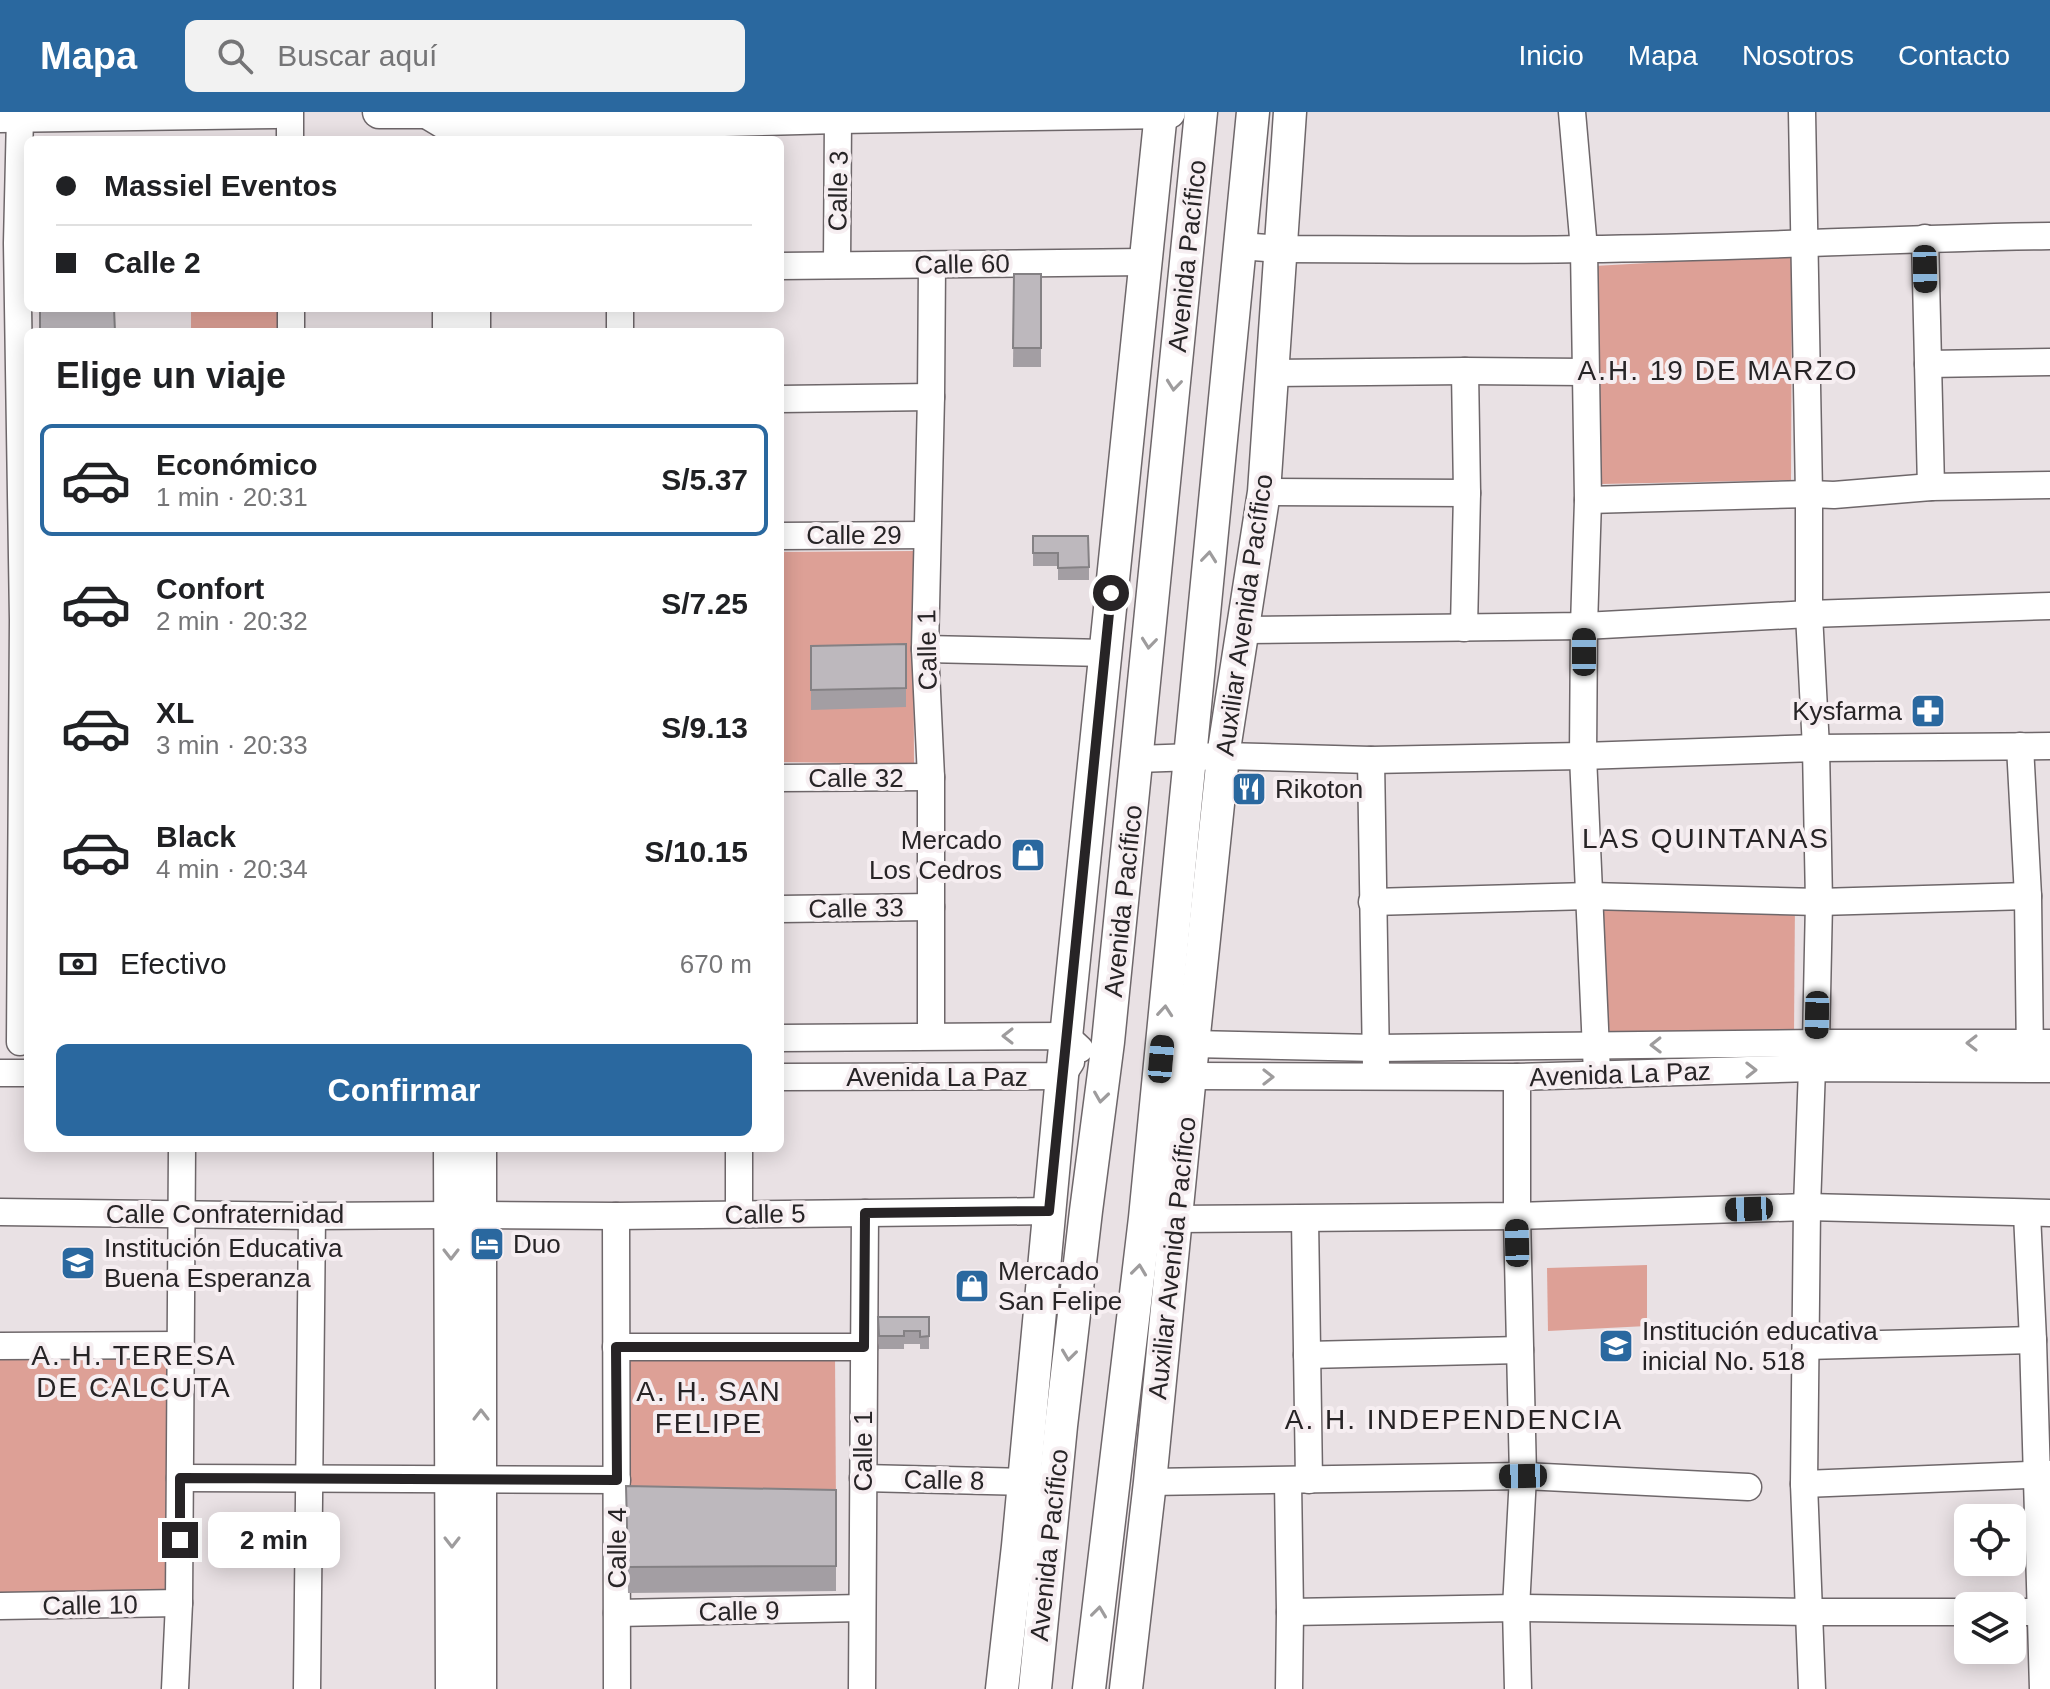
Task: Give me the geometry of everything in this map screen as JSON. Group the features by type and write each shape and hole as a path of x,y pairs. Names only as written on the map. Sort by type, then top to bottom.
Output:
{"main road":[{"path":"10,116 275,112"},
{"path":"379,112 453,123 1169,112"},
{"path":"1002,1689 1062,1076 1085,1042 1105,653 1161,112"},
{"name":"Avenida Pacífico","path":"1035,1689 1086,1211 1085,1042 1137,759 1201,112"},
{"name":"Avenida Pacífico","path":"1089,1689 1145,1218 1253,112"},
{"name":"Auxiliar Avenida Pacífico","path":"1126,1689 1150,1482 1223,756 1264,492 1290,112"},
{"path":"451,1152 466,1215"},
{"path":"479,1152 466,1215 467,1479 480,1689"},
{"path":"452,1689 467,1479"}],"street":[{"path":"290,112 290,136"},
{"path":"1572,112 1584,249 1588,500 1583,756 1597,1073"},
{"path":"1802,112 1809,614 1819,902 1807,1207 1804,1484 1812,1689"},
{"path":"10,116 15,243 19,630 24,739"},
{"name":"Calle 3","path":"837,265 838,117"},
{"path":"1240,246 1281,249 1584,249 2050,236"},
{"path":"1925,238 1931,487"},
{"name":"Calle 60","path":"784,266 1145,262"},
{"name":"Calle 1","path":"931,1036 931,777 925,649 932,265"},
{"path":"1928,364 2050,362"},
{"path":"1464,628 1467,493 1465,371"},
{"path":"1272,373 1585,372"},
{"path":"784,399 931,397"},
{"path":"1588,500 1834,495 1931,487 2050,485"},
{"path":"1264,492 1467,493"},
{"name":"Calle 29","path":"784,536 927,535"},
{"path":"1244,630 1584,626 2050,606"},
{"path":"925,649 1105,653"},
{"path":"2020,746 2040,1056"},
{"path":"1137,759 1223,756 1371,760 1816,748 2050,746"},
{"path":"1371,760 1375,1077"},
{"name":"Calle 32","path":"784,778 931,777"},
{"path":"1372,902 1590,896 1819,902 2028,896"},
{"name":"Calle 33","path":"784,909 931,907"},
{"path":"16,1042 24,913"},
{"path":"784,1038 931,1036 1085,1042"},
{"path":"1193,1044 1376,1048 1597,1045 1814,1056"},
{"name":"Avenida La Paz","path":"1190,1076 1517,1077 1814,1056 2040,1056"},
{"path":"0,1073 24,1073"},
{"name":"Avenida La Paz","path":"784,1077 1062,1076"},
{"path":"1517,1077 1523,1476 1516,1608 1518,1689"},
{"path":"175,1689 179,1603 182,1152"},
{"path":"739,1152 739,1214"},
{"path":"1176,1219 1517,1216 1807,1207 2038,1214 2033,1340 2043,1474 2043,1689"},
{"name":"Calle 5","path":"466,1215 1049,1211"},
{"name":"Calle Confraternidad","path":"0,1212 466,1215"},
{"name":"Calle 1","path":"862,1689 865,1213"},
{"path":"307,1689 312,1216"},
{"name":"Calle 4","path":"616,1216 617,1689"},
{"path":"1289,1689 1290,1612 1307,1355 1305,1219"},
{"path":"1806,1346 2033,1340"},
{"path":"0,1346 180,1345"},
{"path":"616,1347 864,1347"},
{"path":"1307,1355 1520,1350"},
{"path":"1804,1484 2043,1474"},
{"path":"1150,1482 1523,1476 1748,1487"},
{"path":"180,1478 617,1480"},
{"name":"Calle 8","path":"863,1478 1024,1482"},
{"name":"Calle 10","path":"0,1606 179,1603"},
{"name":"Calle 9","path":"617,1613 862,1608"},
{"path":"1290,1612 1516,1608 1954,1612"},
{"path":"2026,1612 2041,1612"}],"shaded area":[{"path":"1792,255 1791,480 1602,484 1594,266"},
{"path":"191,312 280,312 279,328 191,328"},
{"path":"913,551 914,764 784,762 784,552"},
{"path":"1795,901 1794,1034 1610,1038 1600,904"},
{"path":"1647,1265 1647,1326 1548,1331 1547,1268"},
{"path":"0,1351 170,1352 175,1598 0,1599"},
{"path":"835,1354 836,1509 625,1504 624,1355"}],"building":[{"path":"1014,274 1041,274 1041,348 1013,348"},
{"path":"40,312 114,312 115,328 40,328"},
{"path":"1033,536 1088,536 1089,567 1058,568 1058,553 1033,553"},
{"path":"906,644 906,688 811,690 811,646"},
{"path":"878,1317 929,1317 929,1336 920,1337 920,1331 904,1331 904,1336 879,1336"},
{"path":"626,1486 836,1490 836,1566 628,1567"}],"place":[{"name":"Kysfarma","path":"1928,711"},
{"name":"Rikoton","path":"1249,789"},
{"name":"Mercado Los Cedros","path":"1028,855"},
{"name":"Duo","path":"487,1244"},
{"name":"Institución Educativa Buena Esperanza","path":"78,1263"},
{"name":"Mercado San Felipe","path":"972,1286"},
{"name":"Institución educativa inicial No. 518","path":"1616,1346"}],"district":[{"name":"A.H. 19 DE MARZO","path":"1718,370"},
{"name":"LAS QUINTANAS","path":"1706,838"},
{"name":"A. H. TERESA DE CALCUTA","path":"134,1371"},
{"name":"A. H. SAN FELIPE","path":"709,1407"},
{"name":"A. H. INDEPENDENCIA","path":"1454,1419"}],"route":[{"path":"180,1540 180,1478 617,1480 616,1347 864,1347 865,1213 1049,1211 1111,593"}]}
